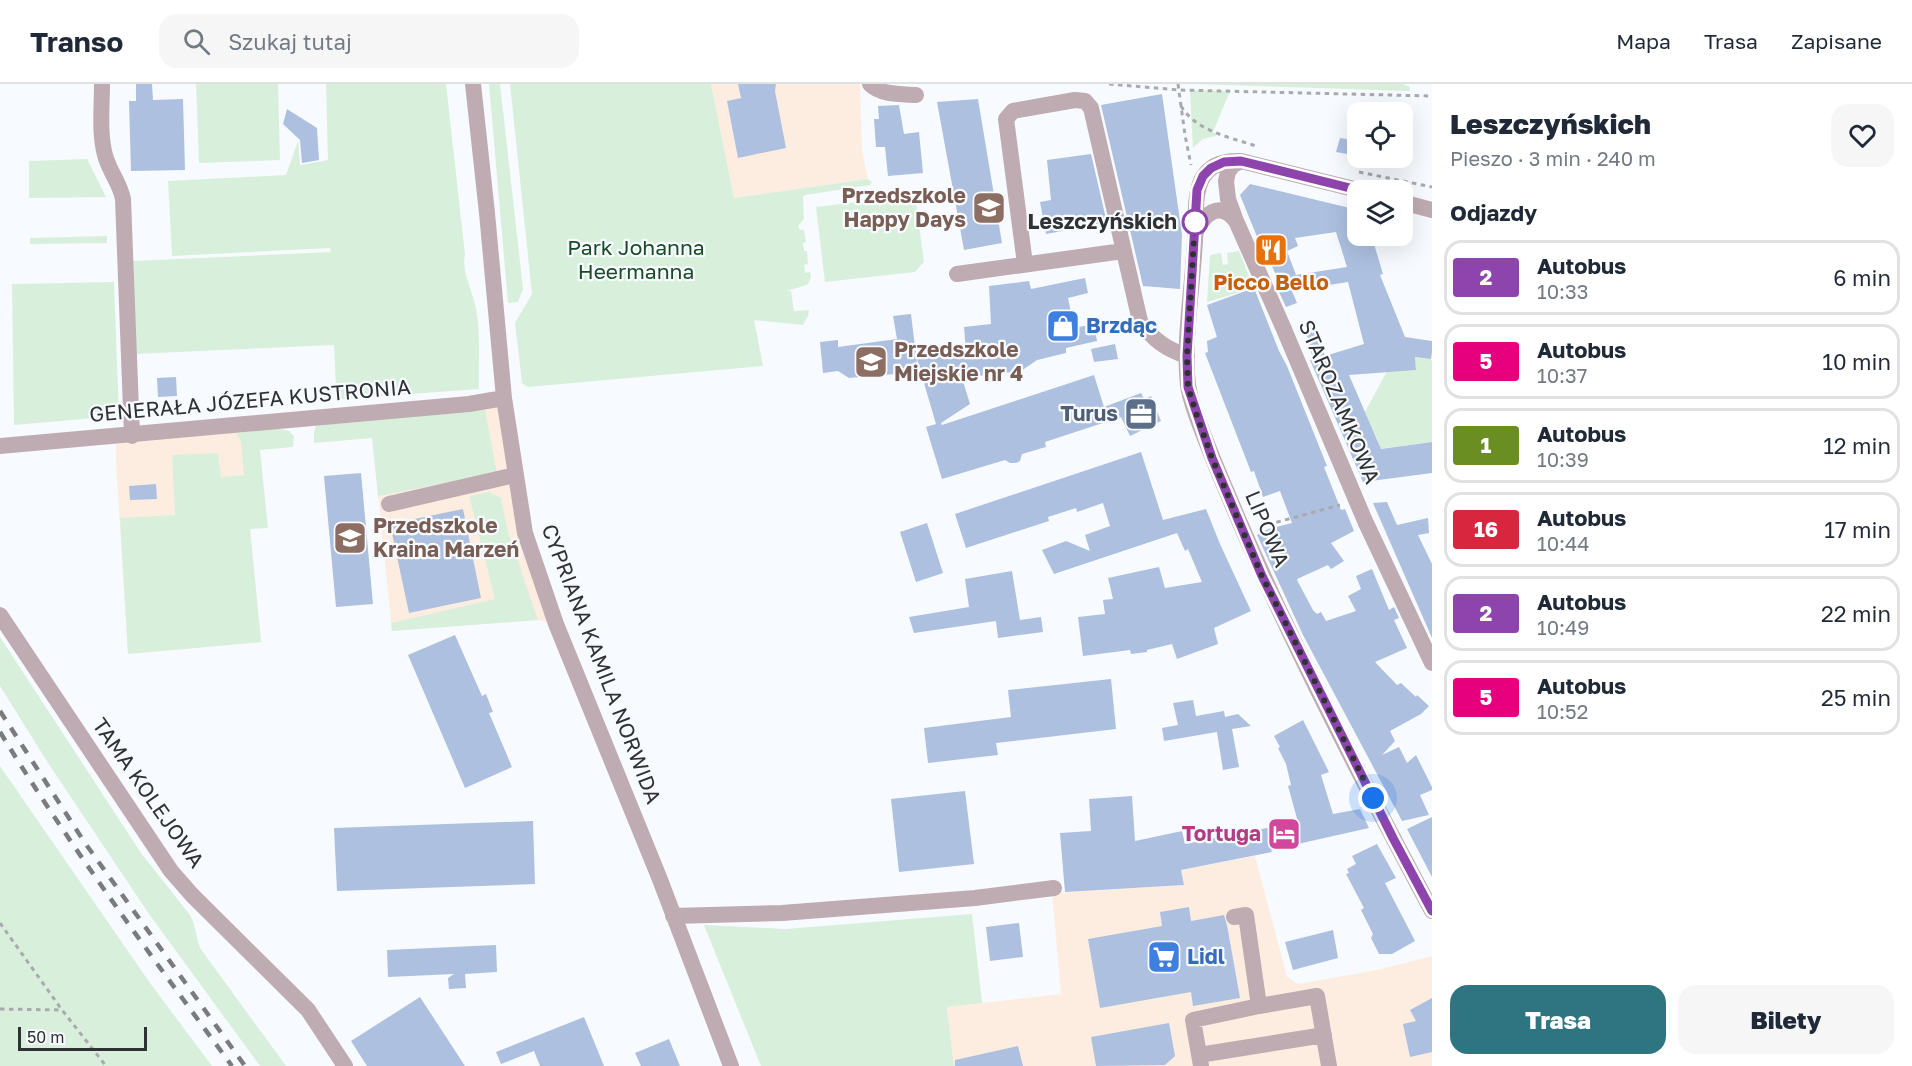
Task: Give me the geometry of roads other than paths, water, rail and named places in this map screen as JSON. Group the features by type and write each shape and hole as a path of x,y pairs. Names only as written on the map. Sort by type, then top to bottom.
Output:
{"street":[{"path":"102,84 104,149 123,199 132,436"},
{"name":"CYPRIANA KAMILA NORWIDA","path":"472,84 487,213 504,398 525,533 556,624 674,916 731,1066"},
{"path":"870,84 884,92 916,95"},
{"path":"1025,264 1006,119 1013,111 1075,100 1085,101 1091,108 1140,321 1149,335 1160,344 1187,356"},
{"path":"1241,161 1347,187"},
{"name":"LIPOWA","path":"1241,161 1224,162 1211,168 1203,176 1197,190 1187,356 1188,387 1212,458 1262,576 1432,911"},
{"name":"STAROZAMKOWA","path":"1241,161 1233,165 1226,181 1228,199 1236,221 1356,499 1432,663"},
{"path":"1413,205 1432,210"},
{"path":"1195,235 1206,215 1215,211 1226,212 1236,221"},
{"path":"957,274 1123,251"},
{"name":"GENERAŁA JÓZEFA KUSTRONIA","path":"0,446 132,436 469,404 504,398"},
{"path":"389,504 515,475"},
{"name":"TAMA KOLEJOWA","path":"0,615 171,871 192,895 308,1010 345,1066"},
{"path":"674,916 782,913 975,898 1054,888"},
{"path":"1234,917 1246,915 1260,1006"},
{"path":"1324,1035 1200,1060 1193,1020 1317,996 1324,1035 1329,1066"}],"railway":[{"path":"0,711 85,843 245,1066"},
{"path":"0,732 84,860 232,1066"}],"place":[{"name":"Przedszkole Happy Days","path":"989,208"},
{"name":"Leszczyńskich","path":"1195,222"},
{"name":"Picco Bello","path":"1271,250"},
{"name":"Brzdąc","path":"1063,326"},
{"name":"Przedszkole Miejskie nr 4","path":"871,362"},
{"name":"Turus","path":"1141,414"},
{"name":"Przedszkole Kraina Marzeń","path":"350,538"},
{"name":"Tortuga","path":"1284,834"},
{"name":"Lidl","path":"1164,957"}],"park label":[{"name":"Park Johanna Heermanna","path":"636,260"}]}
